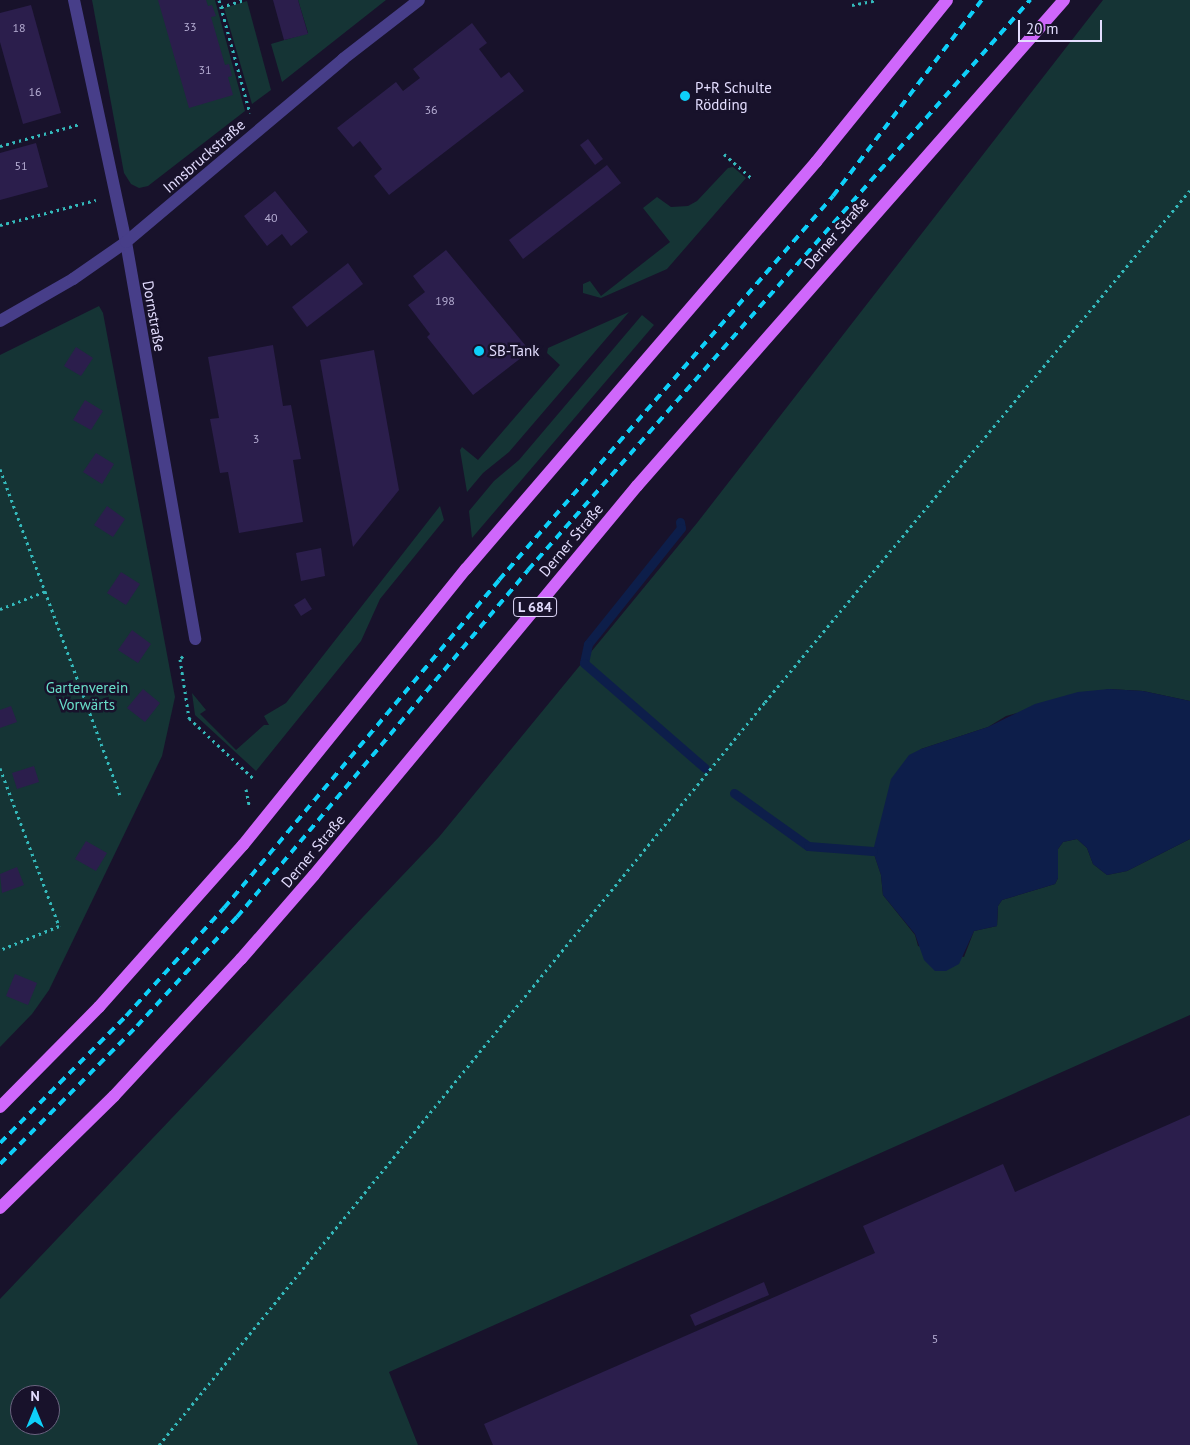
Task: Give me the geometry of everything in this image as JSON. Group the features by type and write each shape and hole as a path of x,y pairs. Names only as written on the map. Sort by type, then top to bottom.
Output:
{"main road":[{"path":"0,1108 99,1007 243,844 466,569 816,162 947,0"},
{"name":"Derner Straße","path":"0,1208 114,1096 241,959 650,472 1064,0"}],"street":[{"name":"Dornstraße","path":"74,0 126,242 195,639"},
{"name":"Innsbruckstraße","path":"0,321 73,279 126,242 255,132 419,0"}],"path":[{"path":"218,0 255,132"},
{"path":"220,7 244,0"},
{"path":"852,5 878,0"},
{"path":"0,146 83,123"},
{"path":"724,154 752,178"},
{"path":"159,1445 771,694 1190,190"},
{"path":"0,225 98,200"},
{"path":"0,469 120,795"},
{"path":"0,609 46,591"},
{"path":"195,639 180,659 189,718 254,779"},
{"path":"0,768 59,926 0,950"},
{"path":"246,789 250,808"}],"green space":[{"path":"92,0 215,0 245,111 148,186 139,188 131,184 124,173"},
{"path":"298,0 386,0 282,82 271,44 308,33"},
{"path":"1103,0 1190,0 1190,701 1143,691 1109,689 1006,716 988,727 921,749 873,851 881,875 883,895 915,935 918,946 964,957 974,931 997,926 998,906 1002,900 1055,884 1058,878 1058,849 1063,842 1077,839 1087,848 1093,864 1107,875 1127,871 1190,839 1190,1015 389,1372 418,1445 0,1445 0,1299 439,837 697,523"},
{"path":"247,1 271,90 252,104 224,8"},
{"path":"733,167 746,178 667,269 601,298 583,293 583,284 590,281 601,296 670,242 643,208 657,197 671,207 688,206 697,201 728,168"},
{"name":"Gartenverein Vorwärts","path":"99,306 103,313 175,697 162,756 49,990 32,1014 0,1047 0,355"},
{"path":"629,312 509,452 483,473 467,492 460,450 462,447 478,460 560,365 547,353 548,348"},
{"path":"642,315 654,325 472,538 469,511 494,481 519,460"},
{"path":"440,506 444,520 380,599 361,641 256,771 195,715 192,693 206,710 200,714 236,750 264,725 269,725 264,716 286,703"}],"water":[{"path":"1109,689 1143,691 1190,701 1190,839 1127,871 1107,875 1093,864 1087,848 1077,839 1063,842 1058,849 1058,878 1055,884 1002,900 998,906 997,926 974,931 959,964 946,971 935,971 924,960 915,934 883,895 881,875 873,851 891,779 909,755 921,749 988,727 1035,704 1078,692"}],"building":[{"path":"158,0 206,0 208,6 212,5 216,16 211,17 225,65 229,64 232,76 228,77 233,95 189,108"},
{"path":"273,0 298,0 308,34 284,40"},
{"path":"31,5 61,113 23,124 0,42 0,13"},
{"path":"472,23 487,43 479,49 501,78 509,72 524,91 389,195 374,176 382,169 360,141 353,147 337,128 396,82 403,91 420,78 413,69"},
{"path":"588,139 603,159 595,165 580,145"},
{"path":"36,143 48,187 0,200 0,153"},
{"path":"607,165 621,183 523,259 509,240"},
{"path":"275,191 308,232 291,246 282,234 267,246 244,216"},
{"path":"446,250 530,351 473,395 427,337 430,334 408,305 425,292 413,276"},
{"path":"348,263 363,284 307,327 292,307"},
{"path":"273,345 283,406 291,405 301,459 293,460 303,522 239,533 228,472 220,473 210,419 219,418 208,357"},
{"path":"76,347 93,358 81,376 64,366"},
{"path":"374,350 399,490 353,547 320,360"},
{"path":"85,400 103,411 91,430 73,420"},
{"path":"96,453 114,464 102,484 83,472"},
{"path":"107,506 125,519 113,537 94,525"},
{"path":"321,548 325,576 301,581 296,553"},
{"path":"121,572 140,584 126,605 107,593"},
{"path":"305,598 312,609 301,616 294,605"},
{"path":"132,630 151,644 138,663 118,650"},
{"path":"143,689 160,703 145,722 127,708"},
{"path":"11,706 17,722 0,728 0,710"},
{"path":"34,766 39,782 17,789 12,773"},
{"path":"86,841 107,853 96,871 75,859"},
{"path":"17,867 24,885 2,893 0,874"},
{"path":"15,974 37,983 28,1005 6,996"},
{"path":"1190,1115 1190,1445 493,1445 484,1424 875,1253 863,1226 1003,1164 1015,1192"},
{"path":"764,1282 769,1295 695,1326 690,1315"}],"waterway":[{"path":"680,522 681,528 588,644 584,663 705,768"},
{"path":"734,793 808,846 873,851"}],"railway":[{"path":"0,1143 126,1016 224,908 499,580 833,196 982,0"},
{"path":"0,1164 137,1026 237,917 528,570 1030,0"}],"place":[{"name":"P+R Schulte Rödding","path":"685,96"},
{"name":"SB-Tank","path":"479,351"}]}
